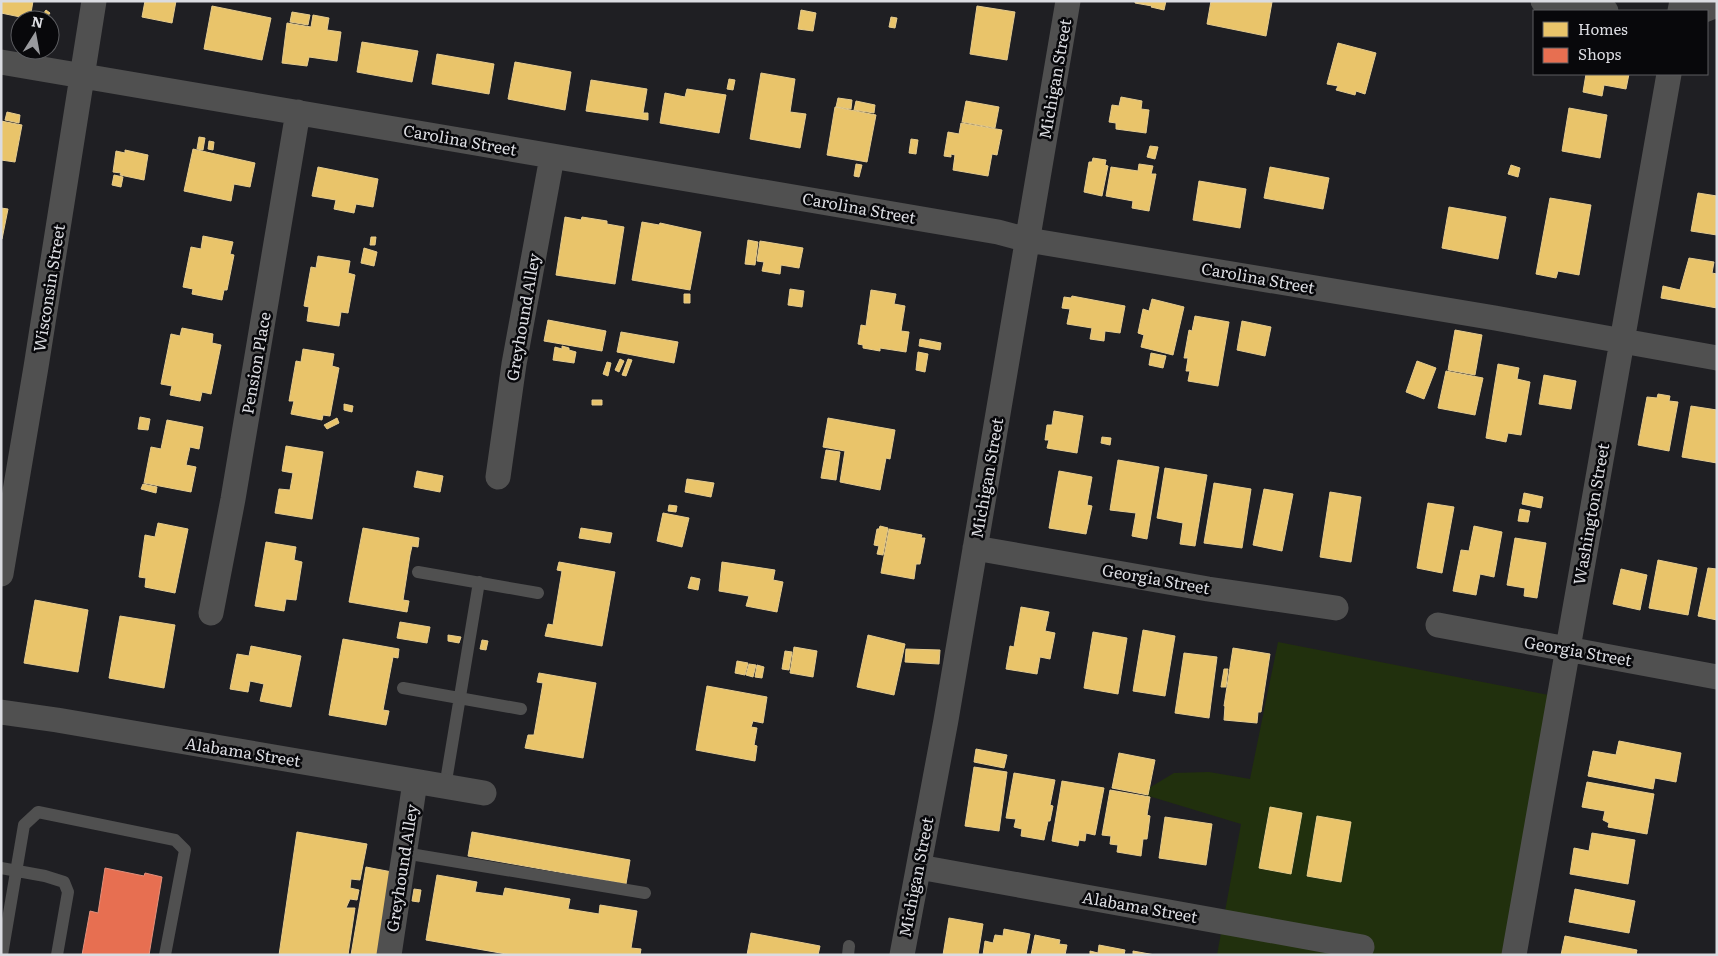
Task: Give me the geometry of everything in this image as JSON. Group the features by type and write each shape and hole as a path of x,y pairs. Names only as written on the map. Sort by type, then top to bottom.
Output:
{"street":[{"name":"Wisconsin Street","path":"1,574 94,1"},
{"name":"Michigan Street","path":"902,955 946,720 1068,1"},
{"path":"1543,1 1600,10"},
{"path":"1704,10 1717,5"},
{"name":"Carolina Street","path":"1,62 988,230 1028,240 1717,358"},
{"name":"Washington Street","path":"1514,955 1669,75"},
{"name":"Pension Place","path":"212,613 298,112"},
{"name":"Greyhound Alley","path":"498,477 514,364 552,157"},
{"name":"Georgia Street","path":"975,548 1208,589 1336,608"},
{"name":"Georgia Street","path":"1438,625 1717,677"},
{"name":"Alabama Street","path":"1,712 484,793"},
{"name":"Greyhound Alley","path":"389,955 415,782"},
{"name":"Alabama Street","path":"918,867 1362,947"}],"lane":[{"path":"418,572 538,593"},
{"path":"445,787 479,582"},
{"path":"403,688 521,709"},
{"path":"2,955 24,825 38,812 175,840 185,850 166,955"},
{"path":"404,853 645,893"},
{"path":"1,868 45,876 64,882 68,892 58,955"}],"green space":[{"path":"1278,642 1554,696 1506,955 1217,955 1241,824 1142,794 1174,773 1209,772 1250,779"}],"building: Homes":[{"path":"1,1 33,1 32,10 10,10 10,15 1,13"},
{"path":"145,1 176,1 172,23 142,17"},
{"path":"1135,1 1166,1 1164,10 1135,3"},
{"path":"1211,1 1272,2 1266,36 1207,24"},
{"path":"212,6 271,18 262,60 204,49"},
{"path":"977,6 1015,12 1007,60 970,54"},
{"path":"801,10 816,13 813,31 798,29"},
{"path":"292,12 310,15 308,25 290,22"},
{"path":"313,15 329,18 327,30 341,32 337,61 309,57 307,66 282,63 287,23 311,27"},
{"path":"891,17 897,18 895,28 889,27"},
{"path":"362,42 418,51 412,82 357,72"},
{"path":"1338,43 1376,53 1365,94 1356,91 1355,95 1336,90 1338,86 1327,84"},
{"path":"437,54 494,64 489,94 432,84"},
{"path":"515,62 571,72 565,110 508,99"},
{"path":"761,73 795,79 790,112 806,114 800,148 750,139"},
{"path":"1586,75 1629,75 1626,89 1604,85 1602,96 1583,92"},
{"path":"729,79 735,80 733,90 727,89"},
{"path":"591,80 647,89 643,113 648,113 648,120 586,111"},
{"path":"687,89 726,95 719,133 660,123 665,93 685,97"},
{"path":"1121,97 1142,101 1141,109 1149,110 1146,133 1116,129 1116,123 1109,122 1112,105 1119,106"},
{"path":"838,98 852,100 851,109 836,107"},
{"path":"856,101 875,105 874,113 854,110"},
{"path":"966,101 999,107 995,128 962,122"},
{"path":"835,107 876,115 867,162 827,155"},
{"path":"1569,108 1607,115 1600,158 1562,151"},
{"path":"7,112 20,115 19,123 5,120"},
{"path":"1,121 22,125 15,162 1,160"},
{"path":"961,123 1002,130 997,155 992,154 988,176 953,170 955,155 951,154 951,157 944,156 948,132 959,134"},
{"path":"199,137 205,138 203,150 197,149"},
{"path":"911,139 918,140 916,154 909,153"},
{"path":"209,141 214,142 213,150 208,149"},
{"path":"1150,146 1158,147 1155,159 1147,157"},
{"path":"193,149 255,163 250,187 234,184 231,201 184,191"},
{"path":"125,150 148,155 144,180 113,172 116,151 125,153"},
{"path":"1093,158 1106,160 1105,165 1108,166 1102,196 1084,192 1089,162 1092,162"},
{"path":"856,164 862,165 859,177 854,176"},
{"path":"1139,164 1153,166 1151,174 1156,174 1149,211 1132,208 1133,201 1106,196 1111,167 1138,171"},
{"path":"1511,165 1520,168 1518,177 1508,174"},
{"path":"318,167 378,179 373,207 356,204 354,213 334,209 336,200 312,196"},
{"path":"1270,167 1329,178 1323,209 1264,198"},
{"path":"114,175 123,177 121,187 112,185"},
{"path":"1199,181 1246,189 1240,228 1193,220"},
{"path":"1698,193 1717,196 1717,235 1691,231"},
{"path":"1550,198 1591,205 1579,275 1558,271 1556,278 1536,274"},
{"path":"1449,207 1506,217 1498,259 1442,248"},
{"path":"1,208 8,209 2,239 1,238"},
{"path":"565,217 581,220 582,217 607,221 607,224 624,227 615,284 556,275"},
{"path":"642,222 659,225 660,223 701,232 690,290 632,280"},
{"path":"203,236 233,242 230,254 234,255 227,290 224,290 222,300 192,294 193,289 183,287 191,247 201,249"},
{"path":"371,237 376,237 375,245 370,245"},
{"path":"748,240 758,242 755,265 745,264"},
{"path":"760,241 803,248 799,268 781,265 780,274 762,271 764,262 757,261"},
{"path":"364,248 377,252 374,266 361,263"},
{"path":"318,256 350,261 348,273 355,275 348,313 341,312 339,326 307,321 309,307 304,306 311,267 316,268"},
{"path":"1689,258 1714,262 1712,273 1717,274 1717,308 1661,298 1663,286 1680,290"},
{"path":"790,289 804,291 802,307 788,305"},
{"path":"871,290 896,294 894,304 905,306 901,331 909,332 906,352 880,348 880,351 863,348 863,345 858,344 861,325 866,326"},
{"path":"684,294 690,294 690,303 684,303"},
{"path":"1072,296 1125,306 1120,333 1105,331 1104,341 1090,339 1092,328 1067,324 1070,309 1062,308 1064,297 1071,298"},
{"path":"1152,299 1184,307 1173,355 1141,347 1144,335 1138,333 1143,309 1149,311"},
{"path":"1195,316 1229,322 1218,386 1188,381 1190,371 1186,371 1188,358 1184,358 1189,330 1192,331"},
{"path":"548,320 606,331 602,351 544,341"},
{"path":"1242,321 1271,327 1265,356 1237,350"},
{"path":"182,328 213,334 212,343 221,345 211,394 202,392 200,401 170,395 172,386 161,384 171,334 180,336"},
{"path":"1455,330 1482,335 1475,375 1448,370"},
{"path":"621,332 678,342 674,363 617,352"},
{"path":"920,339 941,343 940,350 919,346"},
{"path":"562,346 576,352 574,363 553,360 555,347 562,349"},
{"path":"303,349 334,354 332,366 339,368 330,416 323,415 322,420 291,414 294,401 289,401 296,361 301,362"},
{"path":"918,352 928,354 925,372 916,370"},
{"path":"1151,353 1166,356 1163,368 1149,365"},
{"path":"620,359 624,361 619,372 615,370"},
{"path":"628,359 632,360 626,376 622,375"},
{"path":"1417,361 1436,368 1424,399 1406,392"},
{"path":"607,362 611,363 608,376 603,374"},
{"path":"1498,364 1519,368 1517,379 1530,382 1521,435 1508,433 1506,442 1486,438"},
{"path":"1446,371 1483,378 1475,415 1438,408"},
{"path":"1544,375 1576,381 1571,409 1539,404"},
{"path":"1658,394 1670,396 1669,401 1678,402 1669,451 1638,445 1647,397 1657,398"},
{"path":"592,400 602,400 602,405 592,405"},
{"path":"344,404 353,406 352,412 344,410"},
{"path":"1691,406 1717,410 1717,463 1682,457"},
{"path":"1054,411 1083,416 1077,453 1047,448 1049,440 1045,440 1047,425 1052,425"},
{"path":"140,417 150,419 148,430 138,429"},
{"path":"337,418 339,423 327,429 324,425"},
{"path":"828,418 895,430 890,459 886,458 880,490 840,482 845,451 823,447"},
{"path":"167,420 203,427 199,449 190,447 186,465 196,467 191,492 144,483 151,447 161,449"},
{"path":"1102,437 1111,438 1110,445 1101,443"},
{"path":"286,446 323,452 312,519 275,513 279,489 290,490 293,473 282,471"},
{"path":"826,450 840,452 836,480 821,478"},
{"path":"1118,460 1159,467 1147,539 1132,536 1136,513 1110,510"},
{"path":"1165,468 1207,475 1195,546 1180,544 1183,523 1157,518"},
{"path":"417,471 443,476 440,492 414,487"},
{"path":"1059,471 1092,477 1087,505 1092,506 1086,534 1049,528"},
{"path":"687,479 714,483 711,497 685,492"},
{"path":"1214,483 1251,489 1242,548 1204,543"},
{"path":"143,484 157,487 156,493 141,489"},
{"path":"1264,489 1293,494 1282,551 1253,545"},
{"path":"1330,492 1361,497 1351,562 1320,557"},
{"path":"1524,493 1543,497 1541,508 1522,504"},
{"path":"1428,503 1454,507 1442,573 1417,568"},
{"path":"669,505 677,506 676,512 668,511"},
{"path":"1520,509 1530,511 1528,522 1518,521"},
{"path":"663,513 689,518 682,547 657,541"},
{"path":"158,523 188,529 175,593 145,587 146,578 139,577 145,535 155,537"},
{"path":"880,526 888,528 883,555 877,554 879,546 874,545 877,529"},
{"path":"1474,526 1502,532 1494,577 1480,574 1476,595 1453,591 1461,550 1469,551"},
{"path":"363,528 419,538 418,547 412,546 410,555 403,600 409,601 407,612 349,602"},
{"path":"581,528 612,533 610,543 579,538"},
{"path":"889,529 922,535 921,538 925,538 920,564 916,564 914,579 881,573"},
{"path":"1515,538 1546,543 1537,598 1524,596 1525,588 1507,585"},
{"path":"266,542 296,547 294,560 302,562 296,600 286,599 284,611 255,606"},
{"path":"1658,560 1697,568 1688,615 1649,608"},
{"path":"559,562 615,572 602,646 545,636 548,624 553,625 562,571 557,570"},
{"path":"722,562 775,570 773,580 783,582 777,612 746,606 749,596 719,591"},
{"path":"1708,568 1717,569 1717,620 1698,616"},
{"path":"1621,569 1647,575 1640,610 1613,604"},
{"path":"691,577 700,579 698,590 688,588"},
{"path":"35,600 88,610 78,672 24,663"},
{"path":"1021,607 1049,612 1045,631 1055,633 1050,659 1040,657 1037,674 1006,669 1010,646 1014,647"},
{"path":"120,616 175,625 164,688 109,678"},
{"path":"400,622 430,627 427,643 397,638"},
{"path":"1143,630 1175,636 1165,696 1133,691"},
{"path":"1093,632 1127,638 1118,694 1084,688"},
{"path":"448,635 461,637 459,643 448,641"},
{"path":"868,635 905,644 894,695 857,687"},
{"path":"343,639 399,649 398,658 393,657 383,710 389,711 386,725 329,715"},
{"path":"482,640 488,641 486,650 480,649"},
{"path":"251,646 301,656 291,707 260,701 264,684 250,681 248,692 230,689 237,654 249,656"},
{"path":"794,647 817,651 813,677 790,673"},
{"path":"1233,648 1270,654 1261,712 1258,712 1257,723 1224,720 1224,706"},
{"path":"906,649 940,650 939,664 905,662"},
{"path":"785,651 792,652 789,670 782,669"},
{"path":"1184,653 1217,657 1209,718 1175,713"},
{"path":"737,661 748,663 745,675 735,673"},
{"path":"749,664 756,665 753,677 746,675"},
{"path":"757,665 764,667 762,678 755,677"},
{"path":"1224,669 1228,669 1226,687 1221,687"},
{"path":"539,673 596,683 583,758 525,748 528,735 534,735 543,683 537,682"},
{"path":"707,686 767,697 763,723 753,721 751,727 757,728 754,745 757,746 755,761 696,750"},
{"path":"1619,741 1681,753 1676,782 1655,778 1653,789 1588,776 1593,751 1616,755"},
{"path":"976,749 1007,755 1004,768 974,762"},
{"path":"1119,753 1155,760 1148,795 1112,788"},
{"path":"974,767 1007,772 999,831 965,826"},
{"path":"1014,773 1055,780 1050,805 1053,806 1044,840 1021,836 1022,829 1014,827 1016,819 1006,818"},
{"path":"1062,781 1104,788 1095,835 1086,833 1085,841 1079,840 1078,846 1052,841"},
{"path":"1587,782 1654,794 1647,834 1608,827 1609,823 1603,820 1605,811 1582,807"},
{"path":"1110,790 1150,797 1147,815 1150,816 1147,839 1143,839 1141,856 1117,852 1118,845 1110,844 1111,836 1102,835"},
{"path":"1270,807 1302,813 1291,874 1259,868"},
{"path":"1317,816 1351,822 1341,882 1307,876"},
{"path":"1165,817 1212,824 1206,865 1159,858"},
{"path":"297,832 367,844 360,880 351,879 350,888 359,890 357,900 350,899 346,908 355,908 348,955 279,955"},
{"path":"472,832 630,860 626,884 468,856"},
{"path":"1592,833 1635,840 1628,884 1570,874 1574,848 1589,851"},
{"path":"366,867 392,872 378,955 351,955"},
{"path":"437,875 477,882 475,892 503,896 505,888 570,899 568,909 599,914 600,905 637,911 631,948 641,949 640,955 512,955 426,940"},
{"path":"414,889 421,890 419,902 412,901"},
{"path":"1575,889 1635,901 1629,933 1569,922"},
{"path":"949,918 983,924 978,955 943,955"},
{"path":"1004,929 1030,934 1026,955 983,955 985,941 993,943 995,935 1003,936"},
{"path":"751,933 820,946 818,955 747,955"},
{"path":"1035,935 1060,940 1059,944 1067,945 1065,955 1031,955"},
{"path":"1565,936 1637,950 1636,955 1561,955"},
{"path":"1099,945 1125,950 1124,955 1090,955 1090,951 1098,953"},
{"path":"1133,951 1155,955 1133,955"}],"building: Shops":[{"path":"105,868 144,876 145,873 162,877 149,955 82,955 90,911 98,913"}]}
